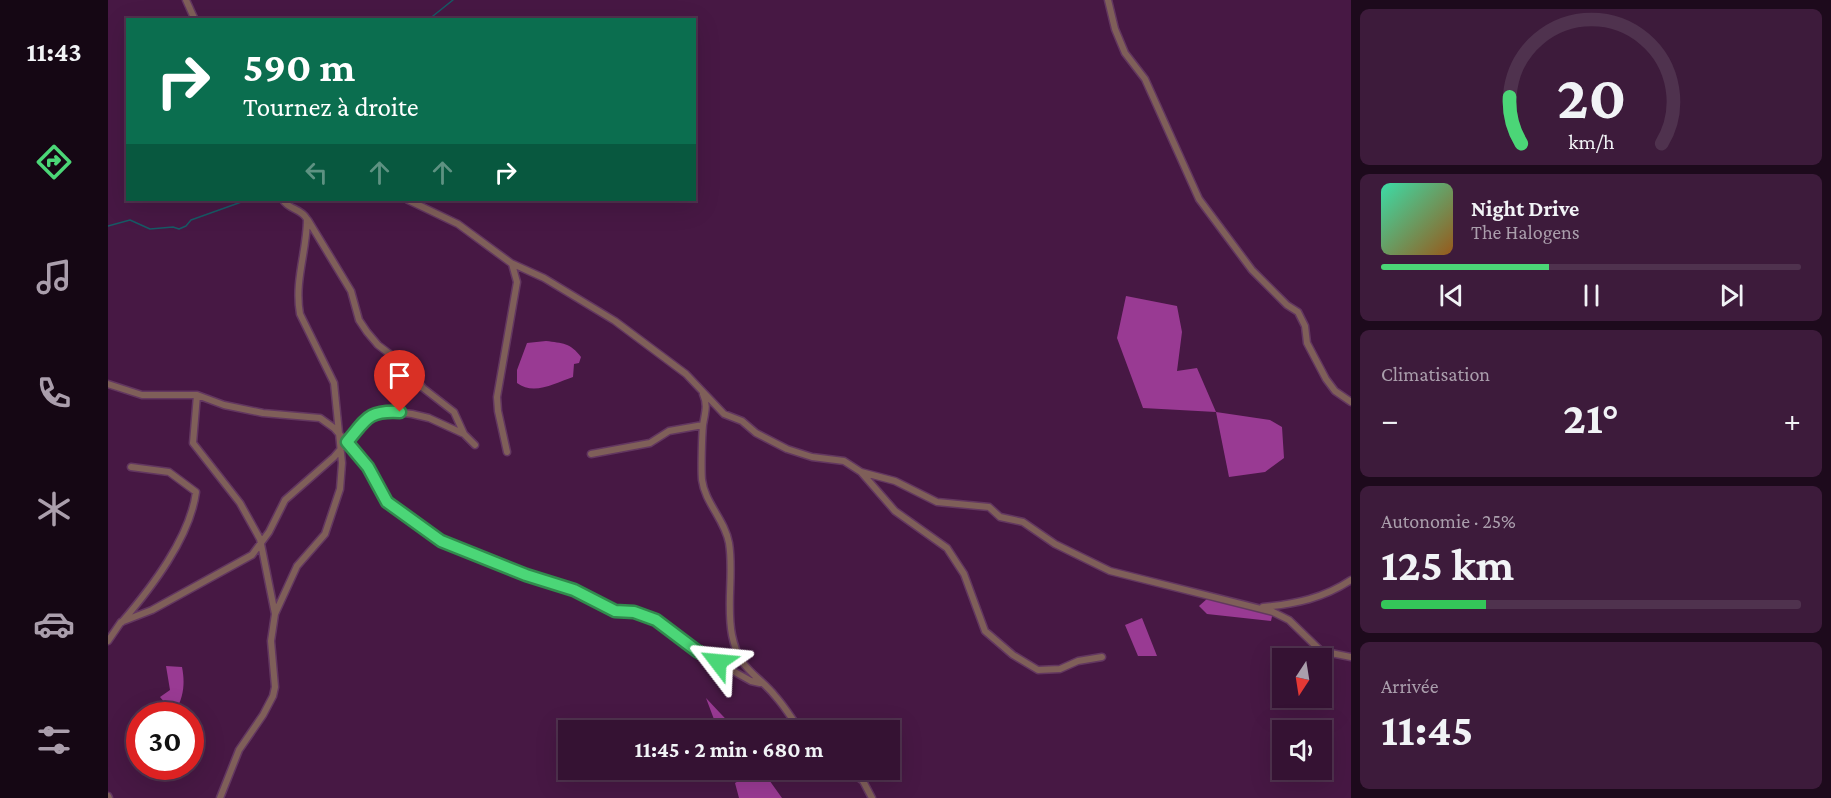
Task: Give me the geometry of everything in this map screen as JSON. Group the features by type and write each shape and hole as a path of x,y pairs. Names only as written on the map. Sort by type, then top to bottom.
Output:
{"street":[{"path":"186,0 194,18"},
{"path":"1108,0 1115,29 1125,53 1145,79 1199,199 1252,270 1287,305 1298,312 1305,326 1307,343 1326,379 1335,391 1351,402"},
{"path":"284,201 289,207 302,211 351,291 359,320 367,332 378,345 403,363 423,388 454,412 464,434 475,446"},
{"path":"410,201 458,224 511,263 544,278 615,321 662,354 724,414 742,421 756,433 787,449 812,457 841,460 861,472 896,481 937,502 989,507 1000,517 1023,522 1054,544 1110,571 1208,598 1256,607 1283,617 1321,651 1351,657"},
{"path":"220,798 239,750 263,715 275,687 271,640 275,614 297,566 325,534 340,489 340,450 334,383 300,314 298,302 299,275 307,219"},
{"path":"507,452 497,397 517,282 511,263"},
{"path":"108,384 142,395 197,395 224,405 263,413 320,418 347,442 368,467 387,502 441,541 526,575 574,590 615,611 634,612 656,620 697,651 751,681 760,683"},
{"path":"700,389 707,405 703,426 704,486 729,540 732,633 744,666 774,695 793,720"},
{"path":"197,395 193,443 240,503 262,543 275,614"},
{"path":"121,622 152,610 246,559 262,543 285,500 340,450 366,418 375,413 388,411 429,418 464,434"},
{"path":"591,454 651,443 669,431 703,426"},
{"path":"108,641 145,595 179,543 196,492 169,472 131,466"},
{"path":"861,472 895,511 947,548 963,574 985,631 1013,655 1038,670 1060,669 1078,661 1102,657"},
{"path":"1256,607 1308,601 1330,593 1351,580"},
{"path":"862,780 872,798"}],"shaded area":[{"path":"1126,296 1177,306 1182,332 1177,371 1197,368 1216,412 1143,408 1117,338"},
{"path":"546,341 570,346 581,357 579,363 574,364 573,377 537,388 524,387 517,383 517,370 527,343"},
{"path":"1216,412 1270,420 1282,427 1284,458 1265,472 1229,477"},
{"path":"1208,598 1273,612 1271,621 1207,614 1199,606"},
{"path":"1142,618 1157,656 1138,656 1125,625"},
{"path":"166,666 182,667 183,689 180,702 164,702 160,697 170,690"},
{"path":"706,698 727,720 714,720"},
{"path":"740,780 769,780 782,798 739,798 735,783"}],"waterway":[{"path":"430,18 453,0"},
{"path":"108,226 130,220 150,229 173,227 179,229 191,220 244,201"}],"route":[{"path":"400,412 380,412 366,418 347,442 368,467 387,502 399,512 441,541 526,575 574,590 615,611 634,612 656,620 697,651 718,662"}]}
